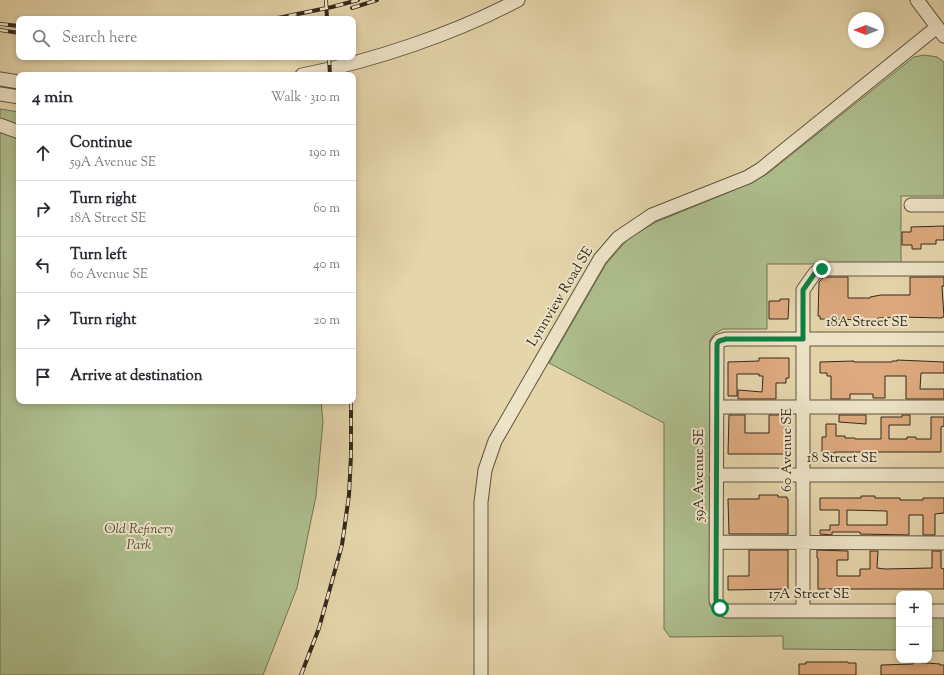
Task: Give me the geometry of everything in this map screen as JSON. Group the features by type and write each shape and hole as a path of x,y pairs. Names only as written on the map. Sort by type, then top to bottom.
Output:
{"street":[{"path":"314,72 366,59 417,43 454,29 518,0"},
{"path":"916,0 940,32"},
{"name":"Lynnview Road SE","path":"481,675 481,502 485,470 495,441 600,259 618,238 652,215 748,177 761,169 940,32"},
{"path":"0,79 16,82"},
{"path":"0,94 16,97"},
{"path":"0,125 16,131"},
{"path":"911,205 944,204"},
{"name":"60 Avenue SE","path":"803,611 803,290 815,273 822,269 944,269"},
{"name":"18A Street SE","path":"719,341 726,339 944,339"},
{"name":"59A Avenue SE","path":"719,341 716,349 716,600 720,608"},
{"path":"716,407 944,407"},
{"name":"18 Street SE","path":"716,475 944,475"},
{"path":"716,542 944,543"},
{"name":"17A Street SE","path":"720,608 727,611 896,611"},
{"path":"932,611 944,611"}],"green space":[{"path":"924,55 937,57 944,62 944,196 901,196 901,264 767,264 767,329 723,329 714,334 710,340 710,606 715,613 722,616 896,616 896,650 783,649 783,636 670,637 664,629 664,423 549,363 606,264 629,238 656,222 727,193 767,174 914,57"},
{"name":"Old Refinery Park","path":"0,109 16,112 16,404 321,404 323,422 316,496 297,588 263,675 0,675"},
{"path":"932,616 944,616 944,651 932,651"}],"building":[{"path":"944,226 944,240 936,240 936,244 921,244 921,249 912,249 912,245 902,245 902,232 911,232 911,227"},
{"path":"824,277 848,277 848,298 870,298 881,295 910,295 910,277 944,277 944,286 942,286 944,317 878,318 878,320 820,319 820,316 818,316 819,282"},
{"path":"780,299 789,299 788,319 769,319 769,301 780,301"},
{"path":"759,358 789,358 789,378 786,378 786,383 776,383 776,399 738,399 738,390 762,392 763,376 759,376 759,374 737,374 737,396 728,396 728,362 759,361"},
{"path":"897,360 944,362 944,373 921,373 920,389 944,389 944,399 906,399 906,376 885,376 885,398 873,398 873,394 850,394 850,399 831,399 831,376 827,376 827,373 820,373 820,362 892,362"},
{"path":"729,415 745,415 745,433 769,433 769,415 788,415 790,454 728,454"},
{"path":"839,415 866,415 866,424 839,422"},
{"path":"902,415 910,415 910,425 889,425 889,439 907,439 907,437 916,437 916,439 931,439 931,417 944,417 944,426 941,427 941,452 822,453 822,437 826,437 826,424 836,424 836,436 845,436 845,438 855,439 881,439 881,417 902,417"},
{"path":"759,495 778,495 778,497 787,497 788,534 729,534 728,499 759,499"},
{"path":"861,496 875,496 875,498 923,500 923,498 944,498 944,513 935,514 935,535 923,535 923,515 909,515 909,535 860,534 860,532 832,532 832,535 820,534 820,530 830,530 830,525 839,525 839,510 820,510 820,498 861,498","holes":["847,510 887,511 887,525 847,525"]},
{"path":"749,550 788,550 788,589 728,590 728,576 749,576"},
{"path":"817,550 848,551 848,560 837,560 837,576 860,576 860,569 870,569 870,551 878,551 877,568 885,569 932,568 932,551 941,551 941,568 944,569 944,589 818,589"},
{"path":"806,662 856,663 856,675 799,675 799,664 806,664"},
{"path":"926,663 944,665 944,675 881,675 881,665"}],"railway":[{"path":"326,0 327,16"},
{"path":"288,16 358,0"},
{"path":"352,8 377,0"},
{"path":"0,24 16,26"},
{"path":"0,30 16,33"},
{"path":"329,60 330,72"},
{"path":"301,675 319,628 342,545 349,495 351,404"}],"route":[{"path":"720,608 716,600 717,344 719,341 726,339 803,339 803,290 815,273 822,269"}]}
